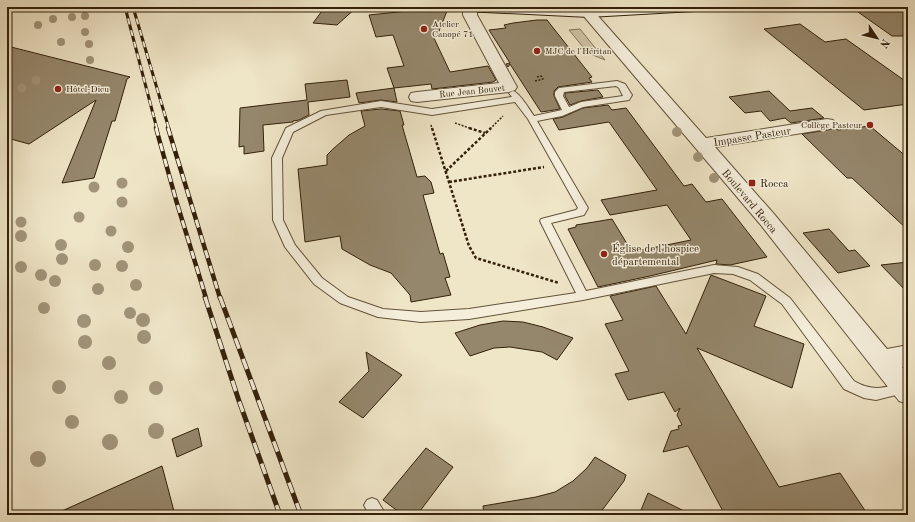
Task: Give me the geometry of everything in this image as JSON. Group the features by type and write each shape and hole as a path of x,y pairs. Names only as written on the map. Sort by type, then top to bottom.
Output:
{"street":[{"path":"464,7 586,10 694,7"},
{"name":"Rue Jean Bouvet","path":"417,97 513,93 470,15 478,7"},
{"name":"Boulevard Rocca","path":"586,10 766,219 906,390"},
{"name":"Impasse Pasteur","path":"702,144 827,124"},
{"path":"881,361 908,355"}],"lane":[{"path":"532,119 559,114 567,111 581,105 626,98 628,95 622,86 617,83 562,90 559,92 559,96 567,111"},
{"path":"582,293 544,222 580,213 583,208 582,204 561,165 532,119 513,93 427,112 381,104 324,113 289,130 277,158 278,220 290,247 318,281 344,300 382,314 421,317 469,314 714,269 734,270 754,277 786,300 849,385 861,393 879,395 906,390"}],"path":[{"path":"535,81 543,79 541,76 537,77"},
{"path":"446,171 510,109 513,93"},
{"path":"427,112 469,246 476,258 582,293"},
{"path":"449,182 561,165"}],"shaded area":[{"path":"580,29 605,60 588,53 569,30"}],"building":[{"path":"325,7 357,7 337,25 313,23"},
{"path":"851,7 908,7 908,36 892,36"},
{"path":"427,9 447,11 437,36 433,36 450,72 488,66 496,80 493,82 432,89 431,84 394,88 387,68 404,66 393,35 376,37 369,15"},
{"name":"MJC de l'Héritan","path":"547,20 592,77 589,78 592,82 558,87 554,91 554,96 560,109 541,112 510,64 508,67 506,64 510,63 489,30 506,28 504,25 513,23"},
{"path":"800,24 825,42 846,39 908,83 908,104 864,110 764,29"},
{"path":"7,46 130,77 127,79 115,121 112,121 94,178 62,183 96,100 29,144 7,138"},
{"path":"347,80 350,97 308,102 309,115 293,122 263,125 264,151 244,154 244,146 239,147 240,108 307,100 305,84"},
{"path":"394,88 397,102 381,100 359,103 356,93"},
{"path":"598,90 603,97 581,101 570,105 565,96 565,93"},
{"path":"769,91 790,111 812,108 824,118 791,123 785,118 770,121 761,111 745,113 729,97"},
{"path":"608,105 612,110 626,108 684,186 692,184 706,202 722,199 767,257 730,265 716,264 717,260 598,287 568,229 576,227 576,225 612,219 632,252 691,240 667,205 610,215 601,200 657,190 609,122 559,130 553,119 563,117 583,108"},
{"path":"381,109 400,111 404,125 402,125 417,177 425,176 431,182 434,193 423,195 440,254 443,253 450,277 445,278 451,295 411,302 410,295 391,273 370,265 342,249 340,236 305,242 298,169 327,165 327,155 349,135 365,126 361,111"},
{"path":"870,126 908,158 908,230 852,178 847,178 802,134 835,128 838,130"},
{"path":"829,229 849,251 855,250 870,266 838,273 803,233"},
{"path":"908,262 908,293 881,265"},
{"path":"711,275 766,296 754,326 804,344 792,388 697,348 779,487 840,473 868,515 725,515 688,446 663,452 671,431 679,429 678,426 682,425 677,415 680,408 675,412 664,392 628,400 615,374 629,371 605,324 623,320 610,296 656,286 686,334"},
{"path":"503,321 523,322 543,327 573,338 557,360 542,352 510,347 494,348 470,356 455,333 480,325"},
{"path":"366,352 402,375 363,418 339,402 369,371"},
{"path":"198,428 202,446 177,457 172,439"},
{"path":"426,448 453,467 417,515 403,515 383,500"},
{"path":"595,457 626,475 624,481 603,509 596,515 484,515 483,506 536,497 555,492 573,481 587,468"},
{"path":"162,466 175,515 53,515"},
{"path":"648,493 692,515 639,515"}],"railway":[{"path":"125,7 157,129"},
{"path":"133,7 169,129"},
{"path":"156,128 206,298"},
{"path":"168,128 220,298"},
{"path":"205,297 238,398 280,515"},
{"path":"220,297 301,515"}],"place":[{"name":"Atelier Canopé 71","path":"424,29"},
{"name":"MJC de l'Héritan","path":"537,51"},
{"name":"Hôtel-Dieu","path":"58,89"},
{"name":"Collège Pasteur","path":"870,125"},
{"name":"Rocca","path":"752,183"},
{"name":"Église de l’hospice départemental","path":"604,254"}]}
